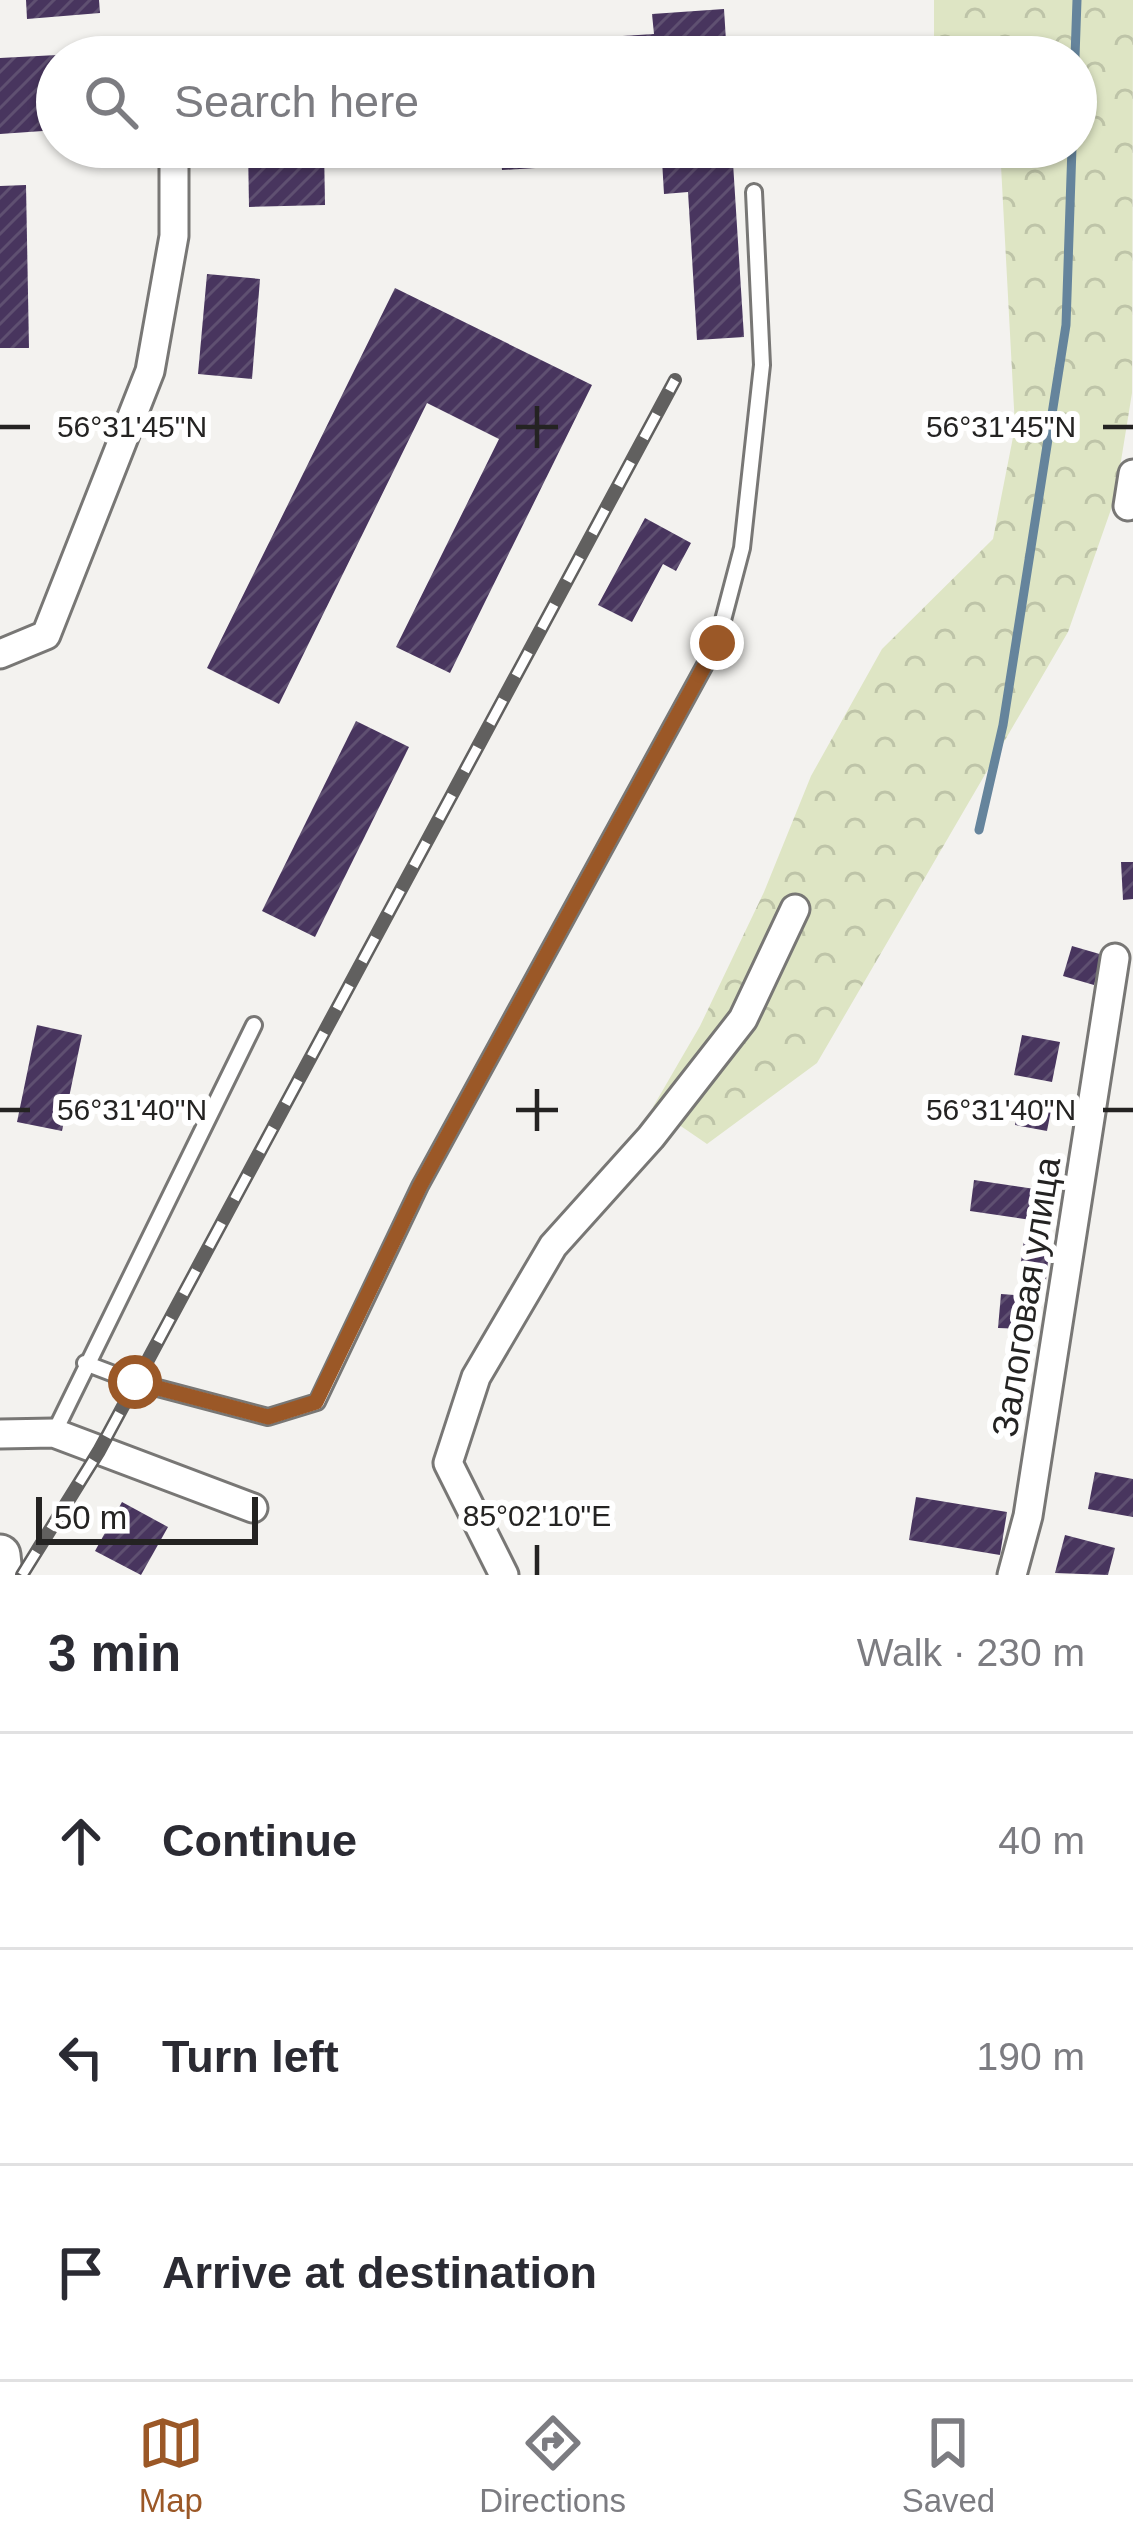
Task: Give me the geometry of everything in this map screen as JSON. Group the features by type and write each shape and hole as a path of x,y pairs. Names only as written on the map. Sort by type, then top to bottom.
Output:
{"street":[{"path":"0,654 46,635 150,371 174,236 174,168"},
{"path":"1128,506 1133,474"},
{"path":"504,1575 448,1463 476,1377 553,1246 651,1137 743,1019 795,909"},
{"name":"Залоговая улица","path":"1012,1575 1032,1493 1114,958"},
{"path":"0,1434 53,1433 253,1508"},
{"path":"0,1555 2,1575"}],"lane":[{"path":"85,1363 135,1382 268,1417 316,1402 420,1186 717,643 742,548 762,365 754,192"},
{"path":"53,1433 254,1025"}],"green space":[{"path":"934,0 1133,0 1132,393 1115,498 1068,632 817,1063 707,1144 653,1107 700,1026 764,892 811,776 882,649 993,539 1015,427 1001,168 1097,168 1097,36 934,36"}],"building":[{"path":"26,0 99,0 100,13 27,19"},
{"path":"724,9 726,36 622,36 654,34 652,14"},
{"path":"36,56 36,131 0,134 0,58"},
{"path":"248,168 324,168 325,205 249,207"},
{"path":"662,168 733,168 744,337 697,340 688,192 664,194"},
{"path":"26,185 29,348 0,348 0,186"},
{"path":"207,274 260,279 252,379 198,374"},
{"path":"395,288 592,385 450,673 396,647 499,439 427,403 279,704 207,668"},
{"path":"645,518 691,543 676,571 663,564 632,622 598,605"},
{"path":"356,721 409,747 315,937 262,911"},
{"path":"1121,862 1133,862 1133,899 1123,900"},
{"path":"1072,946 1103,955 1094,985 1063,976"},
{"path":"37,1025 82,1035 62,1131 17,1122"},
{"path":"1022,1035 1060,1042 1052,1082 1014,1075"},
{"path":"1020,1099 1052,1105 1047,1131 1015,1125"},
{"path":"974,1180 1035,1189 1031,1220 970,1211"},
{"path":"1024,1239 1050,1242 1046,1280 1019,1277"},
{"path":"1001,1294 1029,1296 1027,1329 998,1328"},
{"path":"1095,1472 1133,1479 1133,1517 1088,1509"},
{"path":"916,1497 1007,1512 1000,1555 909,1540"},
{"path":"122,1502 168,1527 141,1575 95,1551"},
{"path":"1065,1535 1115,1548 1108,1575 1055,1573"}],"waterway":[{"path":"1076,36 1077,0"},
{"path":"979,830 1003,725 1066,325 1071,168"}],"railway":[{"path":"22,1575 99,1451 675,380"}],"route":[{"path":"135,1382 268,1417 316,1402 420,1186 717,643"}]}
